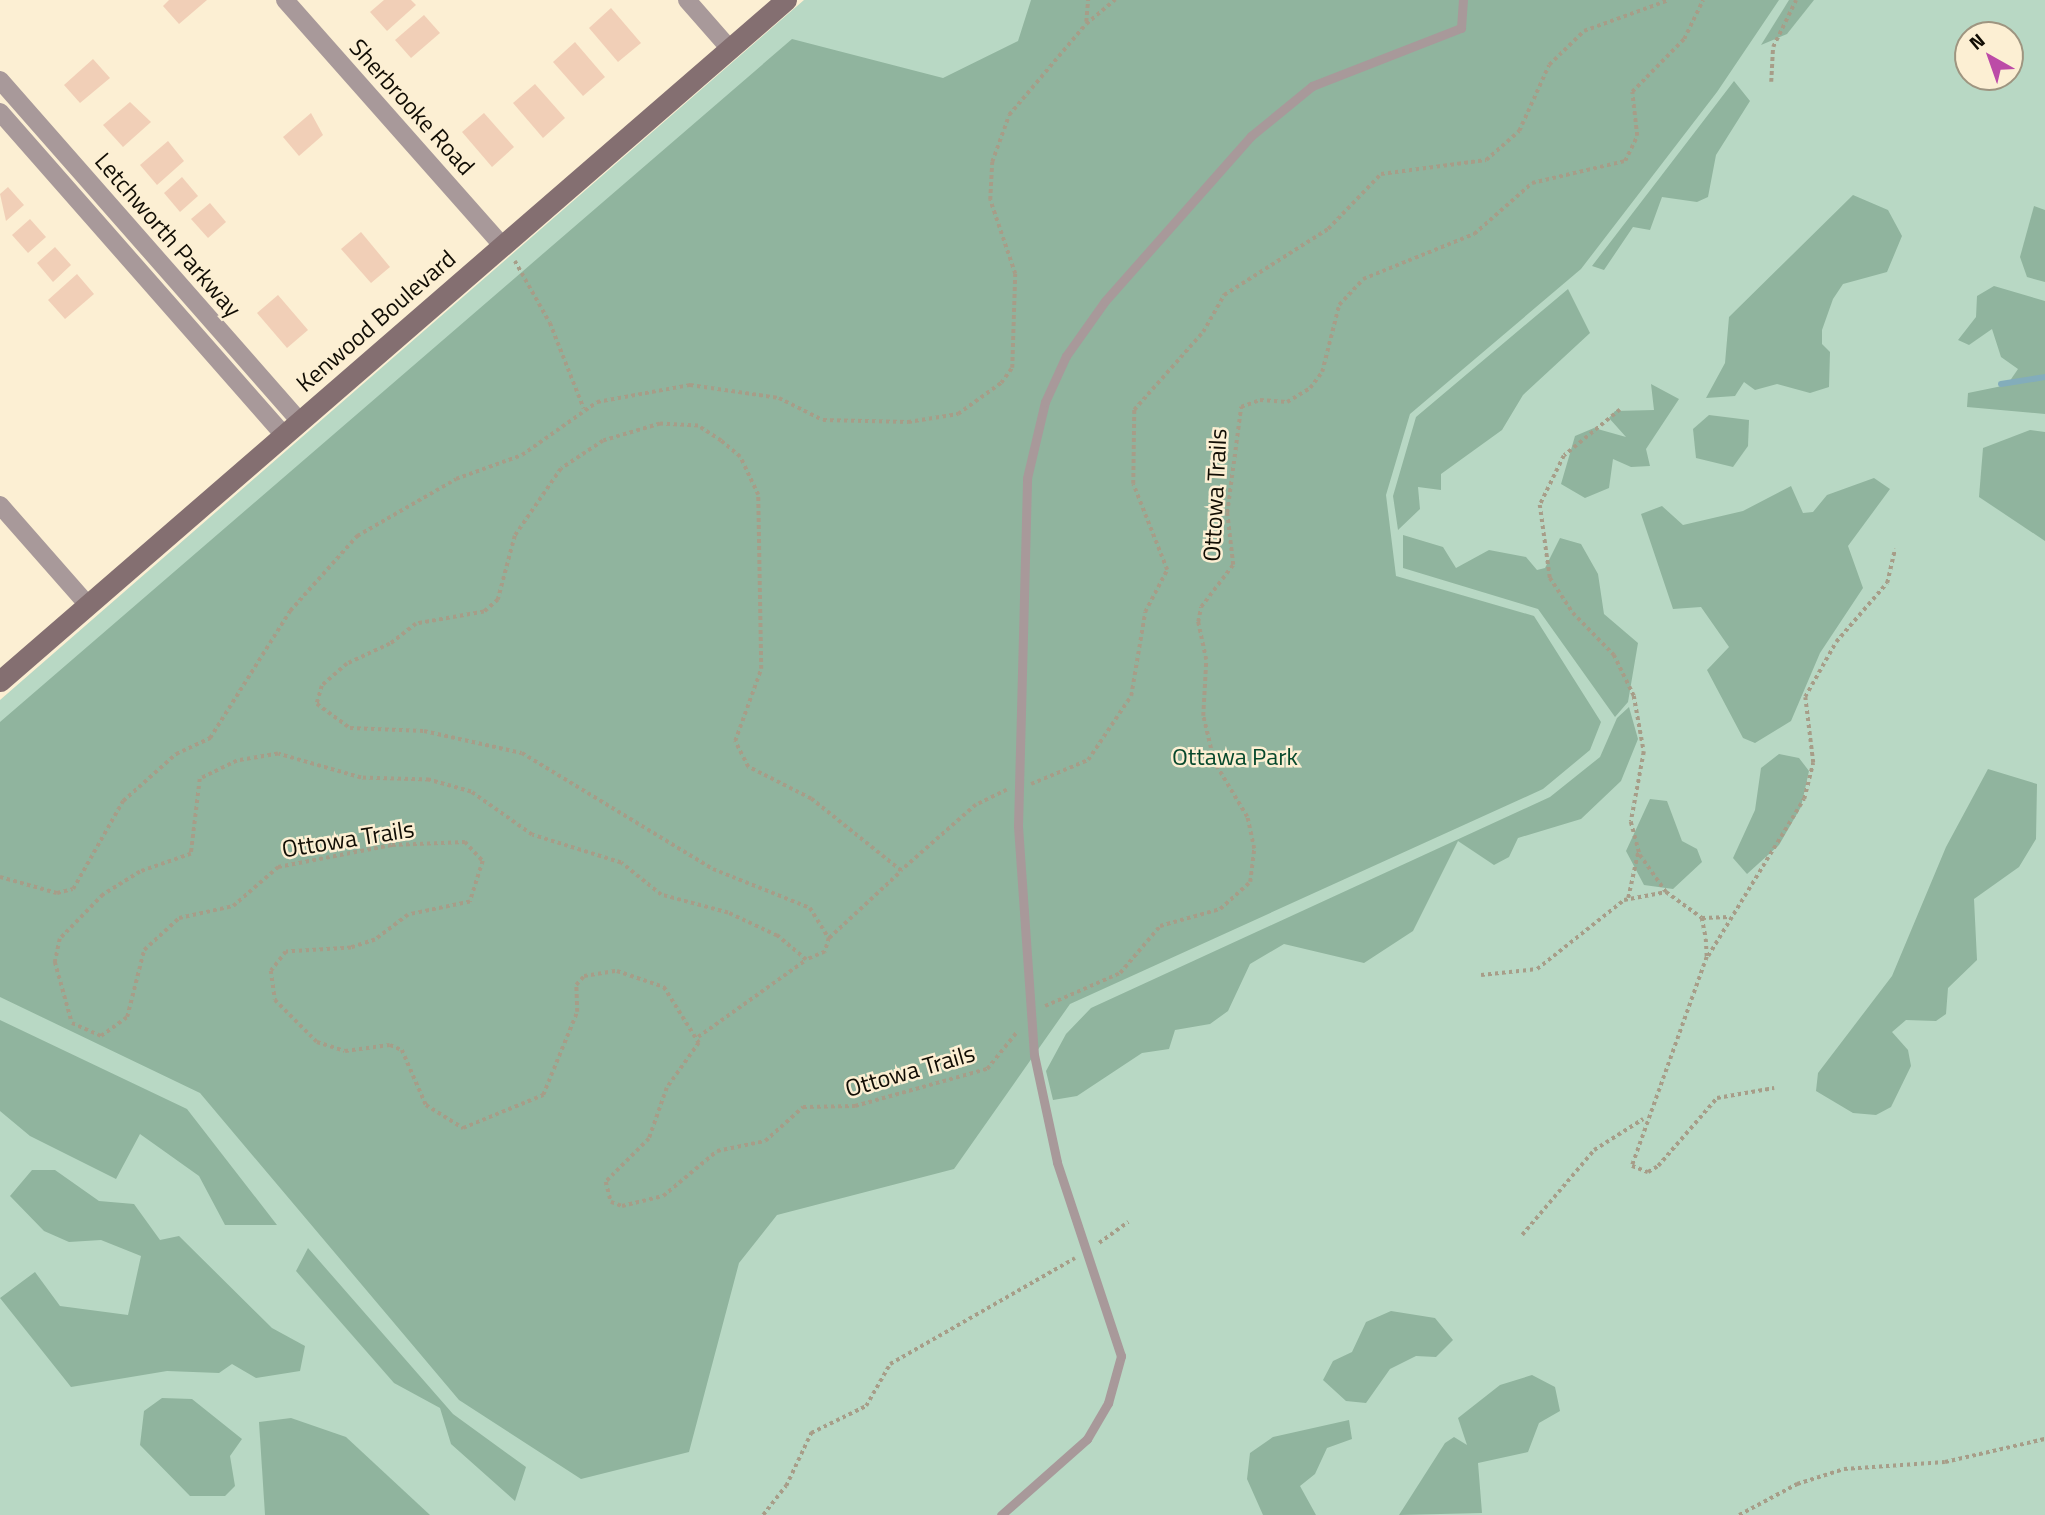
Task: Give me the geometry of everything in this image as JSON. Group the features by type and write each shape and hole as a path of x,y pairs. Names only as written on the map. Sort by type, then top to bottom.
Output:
{"street":[{"name":"Sherbrooke Road","path":"285,0 503,246"},
{"path":"687,0 729,48"},
{"name":"Kenwood Boulevard","path":"0,681 786,0"},
{"name":"Letchworth Parkway","path":"0,80 292,428"},
{"name":"Letchworth Parkway","path":"0,112 292,428"},
{"path":"0,505 88,605"}],"lane":[{"path":"1002,1515 1087,1439 1108,1403 1121,1356 1057,1161 1031,1013 1018,787 1027,478 1045,402 1066,356 1197,193 1278,111 1312,86 1461,28 1463,0"}],"path":[{"path":"1086,24 1088,0"},
{"path":"0,877 57,894 73,889 87,874 99,838 123,801 176,754 210,738 290,611 357,536 456,479 522,455 584,409 668,384 779,398 823,421 908,422 958,414 1001,383 1012,368 1015,274 990,200 992,162 1009,115 1086,24 1115,0"},
{"name":"Ottowa Trails","path":"829,938 976,805 1088,760 1131,696 1145,612 1167,570 1133,484 1134,410 1203,332 1224,295 1328,229 1381,174 1486,160 1519,131 1549,65 1584,31 1670,0"},
{"name":"Ottowa Trails","path":"806,960 777,936 728,913 661,895 621,863 532,835 471,792 429,780 361,778 278,754 237,761 200,779 191,854 140,872 103,895 60,939 55,962 72,1023 101,1036 127,1017 144,950 179,918 233,906 278,867 392,845 466,842 483,861 464,906 420,910 351,948 300,948 274,962 275,1000 317,1042 345,1051 390,1045 402,1050 426,1105 463,1128 543,1095 578,1012 576,985 597,969 664,987 698,1038 695,1054 667,1088 649,1139 606,1182 611,1202 638,1205 663,1196 717,1150 765,1141 803,1107 855,1106 987,1069 1031,1013 1120,972 1160,926 1220,909 1250,882 1254,849 1247,817 1214,762 1203,716 1206,660 1198,622 1201,607 1233,565 1227,513 1241,407 1261,400 1287,402 1310,388 1322,372 1339,305 1363,279 1474,234 1532,183 1625,161 1637,136 1632,92 1684,39 1703,0"},
{"path":"1771,82 1773,47 1796,0"},
{"path":"503,246 536,293 584,409"},
{"path":"1620,410 1580,438 1543,490 1540,526 1545,564 1559,595 1614,654 1634,696 1644,752 1631,822 1638,849 1666,892 1702,918 1730,917"},
{"path":"698,1038 806,960 825,952 829,938 810,908 787,894 713,869 522,753 424,731 350,728 324,714 317,704 322,686 416,624 470,618 498,600 515,536 561,469 603,441 660,424 698,426 740,457 758,495 761,669 738,724 738,755 840,819 901,871"},
{"path":"1774,1088 1717,1098 1648,1172 1632,1166 1645,1118 1707,957 1730,917 1778,850 1804,799 1813,763 1804,708 1815,676 1836,642 1873,605 1895,548"},
{"path":"1628,898 1638,849"},
{"path":"1481,975 1537,969 1628,898 1666,892"},
{"path":"1702,918 1707,957"},
{"path":"1522,1235 1594,1150 1645,1118"},
{"path":"763,1515 786,1486 811,1433 866,1406 890,1364 1086,1251 1128,1222"},
{"path":"1739,1515 1797,1483 1844,1469 1945,1462 2045,1439"}],"green space":[{"name":"Ottawa Park","path":"804,0 2045,0 2045,1515 0,1515 0,700"},
{"path":"1031,0 1779,0 1717,92 1581,269 1410,414 1386,495 1396,576 1534,616 1601,722 1590,750 1543,789 1070,1004 954,1169 777,1215 739,1263 689,1452 581,1479 459,1400 200,1093 0,997 0,722 792,39 943,78 1018,41"},
{"path":"1789,0 1814,0 1787,34 1761,45"},
{"path":"1734,81 1750,101 1716,155 1708,197 1697,202 1662,197 1650,230 1633,227 1604,270 1592,266"},
{"path":"1853,195 1888,210 1902,236 1887,272 1843,284 1833,299 1822,330 1822,344 1830,352 1829,387 1810,393 1777,384 1755,390 1744,382 1735,396 1706,398 1725,363 1729,317"},
{"path":"2034,206 2045,210 2045,282 2027,277 2020,257"},
{"path":"1994,286 2045,301 2045,414 1967,407 1968,393 2007,385 2018,369 2001,357 1992,329 1969,345 1958,340 1976,317 1977,296"},
{"path":"1568,289 1590,333 1523,395 1502,430 1441,474 1441,490 1418,487 1420,509 1398,530 1393,496 1416,417"},
{"path":"1651,384 1679,399 1646,449 1650,466 1631,467 1613,459 1609,488 1585,498 1561,484 1575,436 1594,428 1626,437 1609,418 1615,411 1654,410"},
{"path":"1709,415 1749,420 1748,446 1733,467 1696,458 1693,429"},
{"path":"2030,430 2045,432 2045,541 1979,497 1983,448"},
{"path":"1874,478 1890,489 1848,546 1863,588 1820,653 1791,721 1755,743 1743,738 1707,670 1729,647 1701,607 1673,609 1641,514 1662,506 1683,525 1743,511 1791,486 1803,513 1813,512 1827,495"},
{"path":"1403,535 1443,547 1456,568 1489,550 1526,557 1537,570 1545,568 1560,538 1581,544 1598,574 1604,614 1638,643 1628,702 1615,717 1538,609 1403,568"},
{"path":"1629,707 1638,739 1621,781 1581,819 1518,838 1509,857 1494,865 1458,841 1413,931 1364,963 1284,944 1250,964 1228,1011 1210,1024 1175,1030 1169,1049 1142,1053 1077,1096 1053,1100 1046,1071 1066,1034 1091,1008 1550,797 1600,757 1617,718"},
{"path":"1779,754 1799,758 1809,771 1801,807 1779,845 1747,874 1733,858 1755,810 1761,768"},
{"path":"1988,769 2037,784 2036,839 2019,867 1974,899 1977,960 1948,988 1946,1014 1936,1021 1906,1020 1892,1032 1908,1050 1911,1066 1891,1107 1876,1115 1853,1113 1816,1091 1818,1073 1892,976 1946,847"},
{"path":"1650,799 1667,801 1682,841 1697,849 1702,862 1673,889 1644,885 1626,851"},
{"path":"0,1020 187,1109 277,1225 225,1225 199,1176 140,1134 116,1179 30,1136 0,1111"},
{"path":"32,1170 55,1170 99,1201 134,1204 160,1240 179,1236 272,1328 305,1346 300,1371 256,1378 232,1364 219,1373 167,1371 71,1387 0,1298 35,1272 60,1306 128,1315 141,1256 101,1240 69,1242 44,1231 10,1196"},
{"path":"308,1248 453,1414 526,1467 515,1501 451,1444 440,1408 394,1383 296,1271"},
{"path":"1391,1311 1435,1318 1453,1340 1436,1357 1416,1356 1390,1369 1366,1403 1346,1401 1323,1380 1333,1361 1352,1352 1366,1322"},
{"path":"1532,1375 1555,1387 1560,1411 1539,1423 1528,1452 1478,1463 1482,1513 1399,1515 1445,1443 1454,1437 1467,1445 1458,1418 1500,1385"},
{"path":"162,1398 192,1399 242,1439 230,1456 235,1486 225,1496 190,1496 140,1445 144,1411"},
{"path":"291,1418 346,1437 430,1515 265,1515 259,1422"},
{"path":"1349,1420 1352,1439 1327,1448 1315,1474 1300,1486 1316,1515 1263,1515 1247,1479 1250,1453 1273,1437"}],"building":[{"path":"169,0 207,0 179,24 163,6"},
{"path":"384,0 411,0 416,5 387,31 370,12"},
{"path":"611,8 641,43 618,62 589,28"},
{"path":"424,15 440,33 411,58 395,40"},
{"path":"575,42 605,77 583,96 553,62"},
{"path":"93,59 110,78 80,103 64,85"},
{"path":"535,84 565,118 543,138 513,103"},
{"path":"130,102 151,122 123,147 103,125"},
{"path":"311,113 323,135 299,156 283,137"},
{"path":"484,113 514,147 492,167 462,132"},
{"path":"168,141 184,161 157,185 140,165"},
{"path":"182,177 198,196 180,212 164,193"},
{"path":"8,187 24,205 6,221 0,194"},
{"path":"210,203 226,222 208,238 191,219"},
{"path":"30,219 46,237 28,253 12,235"},
{"path":"361,232 390,267 371,283 341,249"},
{"path":"55,247 71,265 53,282 37,263"},
{"path":"77,274 94,294 65,319 48,300"},
{"path":"278,295 308,330 287,348 257,313"}],"waterway":[{"path":"2001,384 2045,377"}]}
